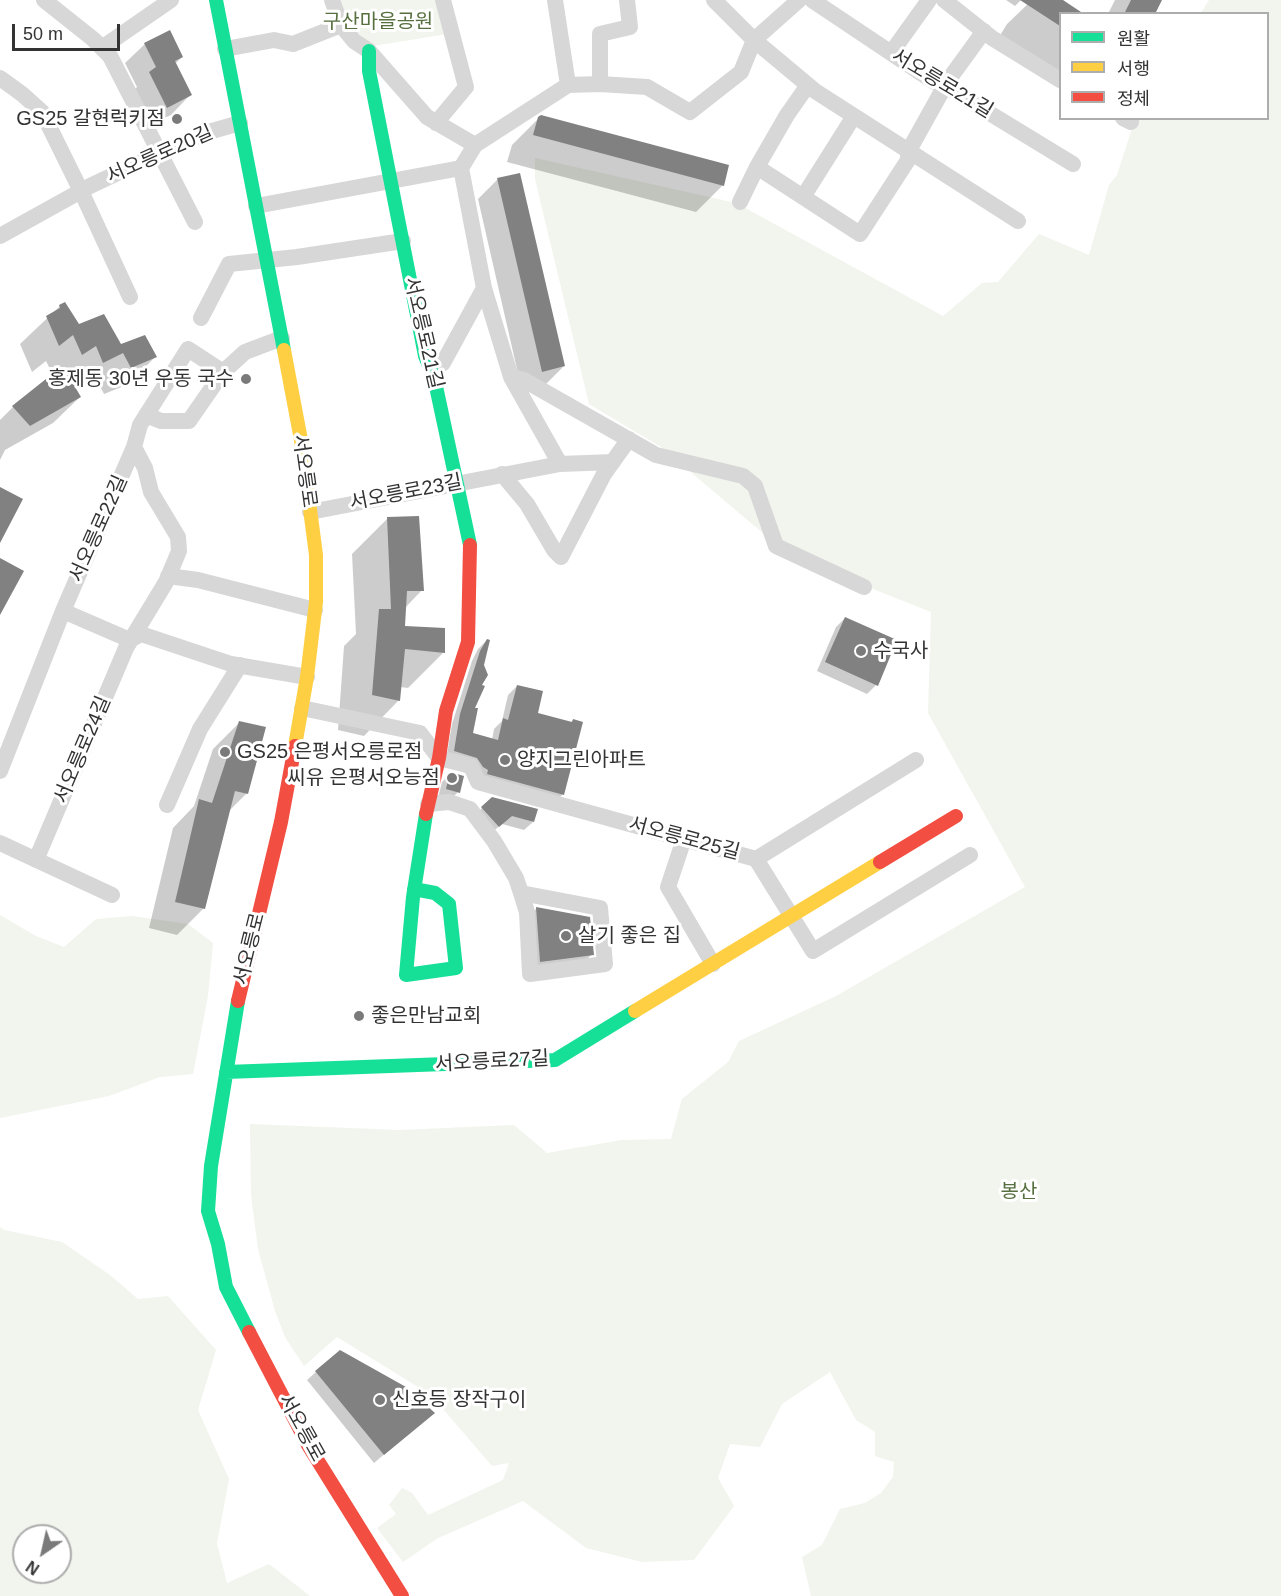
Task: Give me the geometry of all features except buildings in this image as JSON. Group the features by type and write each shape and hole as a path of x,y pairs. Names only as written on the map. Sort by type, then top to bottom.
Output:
{"street":[{"path":"44,0 103,47 110,56 195,222"},
{"path":"103,47 171,0"},
{"name":"서오릉로","path":"216,0 301,440 316,555 315,610 302,708 281,822 240,986 211,1166 208,1211 218,1244 226,1287 308,1445 402,1596"},
{"path":"332,0 340,25 354,41 369,51 427,117 475,145"},
{"path":"436,123 466,87 443,0"},
{"path":"555,0 568,85"},
{"path":"600,84 600,34 630,27 627,0"},
{"path":"714,0 754,40 808,85 1017,221"},
{"path":"560,464 511,377 484,288 461,168 475,145 568,85 600,84 647,87 690,112 741,72 754,40 799,0"},
{"name":"서오릉로21길","path":"812,0 933,81 945,86 1073,164"},
{"path":"891,53 929,0"},
{"path":"944,0 984,32 1059,79"},
{"path":"225,49 274,40 293,44 340,25"},
{"path":"757,167 860,234 908,160 908,152 945,86 984,32"},
{"name":"서오릉로21길","path":"369,51 369,71 425,356 432,371 456,484"},
{"name":"서오릉로20길","path":"0,78 42,112 130,297"},
{"path":"740,202 787,115 808,85"},
{"path":"803,197 854,116"},
{"name":"서오릉로20길","path":"1,233 158,153 205,133 240,123"},
{"path":"256,206 461,168"},
{"path":"201,318 229,264 403,241"},
{"path":"432,371 443,363 484,288"},
{"path":"146,415 161,421 189,421 223,372 245,352 282,338"},
{"name":"서오릉로22길","path":"63,611 134,447 140,425 188,349 223,372"},
{"path":"511,377 524,380 656,455 743,476 755,486 776,546 864,587"},
{"path":"502,474 527,504 554,550 561,557 604,474 629,439"},
{"name":"서오릉로22길","path":"130,640 168,576 179,551 178,537 151,492 145,468 134,447"},
{"name":"서오릉로23길","path":"310,512 560,464 613,462"},
{"path":"414,889 435,893 450,904 456,968 406,975 414,889 428,804 439,758 446,711 468,642 471,551 463,506 456,484"},
{"path":"168,576 198,580 315,610"},
{"path":"0,771 63,611 130,640 141,634 240,665 307,677"},
{"name":"서오릉로24길","path":"36,860 130,640"},
{"path":"167,805 200,729 240,665"},
{"path":"302,708 420,732 439,758"},
{"name":"서오릉로25길","path":"439,758 471,766 478,782 756,859 916,760"},
{"path":"428,804 449,802 470,809 494,841 516,878 527,912 530,974 605,964 600,908 521,892"},
{"name":"서오릉로27길","path":"226,1072 555,1060 956,816"},
{"path":"684,839 668,887 713,964"},
{"path":"0,843 112,895"},
{"path":"756,859 813,951 970,855"}],"green space":[{"name":"구산마을공원","path":"336,0 438,0 447,34 373,46 343,21"},
{"name":"봉산","path":"1209,0 1281,0 1281,1596 811,1596 802,1557 822,1545 840,1509 865,1503 881,1493 893,1477 894,1462 875,1456 875,1432 856,1420 830,1372 782,1404 760,1447 730,1444 718,1478 734,1506 694,1560 642,1562 586,1548 523,1501 438,1538 403,1562 377,1528 396,1514 389,1505 402,1488 412,1493 428,1515 503,1480 509,1463 492,1466 431,1395 337,1337 304,1366 285,1337 275,1311 258,1249 251,1195 250,1124 399,1130 514,1125 547,1153 622,1140 671,1139 682,1099 728,1062 739,1041 836,996 1025,887 928,713 931,612 790,556 661,447 589,404 535,179 535,158 736,203 943,316 982,283 998,282 1039,234 1089,255 1109,185 1117,175 1135,120 1269,120 1269,12 1202,12"},
{"path":"0,915 36,936 64,947 96,919 132,916 188,924 213,943 208,996 193,1074 160,1077 109,1096 0,1118"},
{"path":"0,1227 4,1230 62,1242 110,1275 138,1299 168,1296 216,1350 198,1410 229,1479 217,1543 227,1583 269,1564 310,1596 0,1596"}],"traffic: fast":[{"path":"216,0 284,350"},
{"path":"369,51 369,71 425,356 434,377 470,545"},
{"path":"414,889 435,893 449,904 456,968 406,975 413,897 426,814"},
{"path":"238,1001 211,1166 208,1211 218,1244 226,1287 249,1332"},
{"path":"226,1072 555,1060 635,1011"}],"traffic: slow":[{"path":"284,350 301,440 316,555 316,602 307,677 295,746"},
{"path":"635,1011 880,862"}],"traffic: jam":[{"path":"426,814 439,758 446,711 468,642 470,545"},
{"path":"238,1001 281,822 295,746"},
{"path":"880,862 956,816"},
{"path":"249,1332 308,1445 402,1596"}],"place":[{"name":"GS25 갈현럭키점","path":"177,119"},
{"name":"홍제동 30년 우동 국수","path":"246,379"},
{"name":"수국사","path":"861,651"},
{"name":"GS25 은평서오릉로점","path":"225,752"},
{"name":"양지그린아파트","path":"505,760"},
{"name":"씨유 은평서오능점","path":"452,778"},
{"name":"살기 좋은 집","path":"566,936"},
{"name":"좋은만남교회","path":"359,1016"},
{"name":"신호등 장작구이","path":"380,1400"}]}
